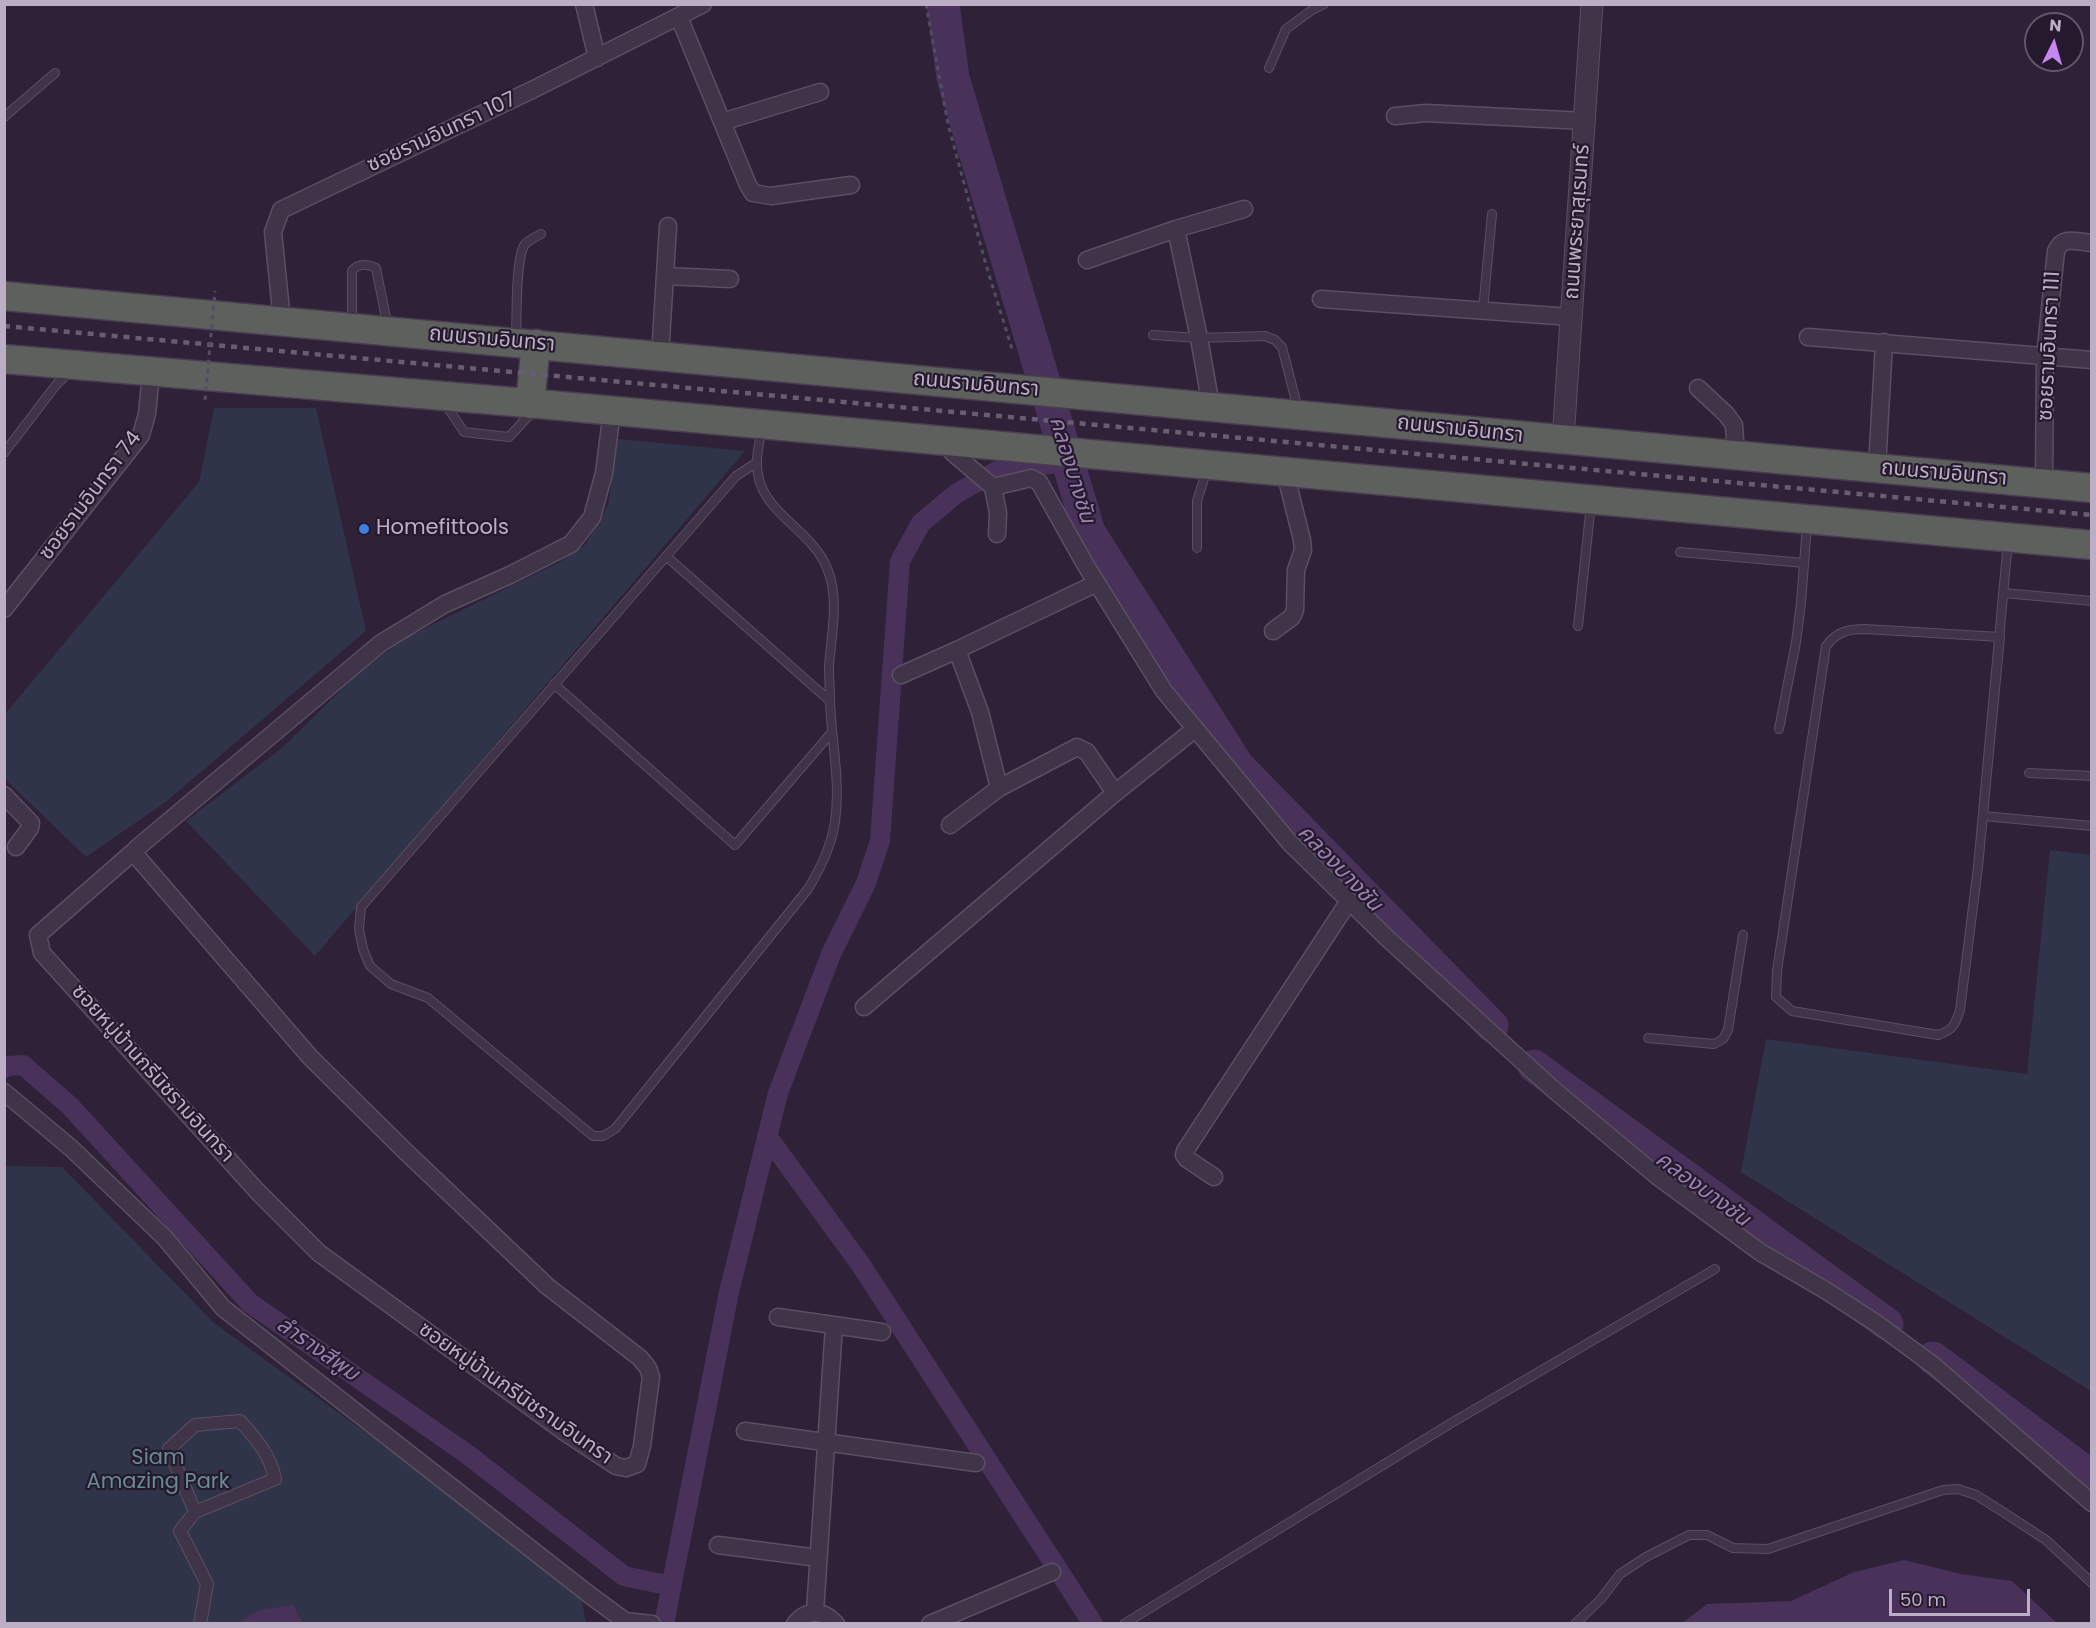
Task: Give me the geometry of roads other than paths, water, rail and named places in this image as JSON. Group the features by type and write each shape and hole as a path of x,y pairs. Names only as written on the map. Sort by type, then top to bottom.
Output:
{"highway":[{"name":"ถนนรามอินทรา","path":"4,296 2091,488"},
{"path":"526,343 534,404"},
{"path":"4,359 943,440 2091,545"}],"street":[{"path":"584,4 597,58"},
{"name":"ซอยรามอินทรา 107","path":"282,321 273,232 281,210 597,58 703,4"},
{"name":"ถนนพระยาสุเรนทร์","path":"1563,440 1592,4"},
{"path":"679,16 747,185 753,192 771,196 852,186"},
{"path":"722,122 820,92"},
{"path":"1395,116 1426,113 1585,121"},
{"path":"1088,260 1176,229 1244,209"},
{"path":"660,356 668,226"},
{"path":"1176,229 1211,406"},
{"name":"ซอยรามอินทรา 111","path":"2044,483 2045,357 2056,251 2060,243 2065,240 2091,243"},
{"path":"665,276 730,279"},
{"path":"1321,299 1571,317"},
{"path":"1808,337 2091,360"},
{"path":"1877,468 1884,342"},
{"name":"ซอยรามอินทรา 74","path":"4,609 141,435 147,414 152,373"},
{"path":"1698,388 1726,414 1734,425 1736,454"},
{"name":"ซอยหมู่บ้านกรีนิชรามอินทรา","path":"133,852 310,1057 547,1286 640,1358 648,1368 651,1377 642,1446 637,1464 626,1468 616,1466 599,1455 319,1253 257,1191 42,953 38,935 133,852 381,643 445,604 571,544 592,517 604,473 612,411"},
{"path":"943,440 953,453 985,480 998,513 997,534"},
{"path":"1273,631 1292,617 1295,610 1296,570 1303,550 1285,472"},
{"path":"985,480 1031,478 1039,482 1097,583 1164,691 1195,729 1290,843 1498,1040 1554,1090 1649,1168 1760,1252 1876,1323 1933,1365 2091,1503"},
{"path":"901,675 1097,583"},
{"path":"957,650 980,712 999,788"},
{"path":"864,1007 1115,793 1195,729"},
{"path":"950,825 999,788 1077,747 1088,752 1115,793"},
{"path":"4,795 31,823 30,828 16,847"},
{"path":"1214,1177 1187,1159 1184,1155 1185,1150 1349,901"},
{"path":"4,1092 71,1148 165,1238 223,1308 625,1621 652,1623"},
{"path":"777,1317 882,1332"},
{"path":"815,1612 834,1325"},
{"path":"195,1512 169,1449 195,1425 240,1420 264,1450 275,1479 195,1512 180,1531 207,1584 200,1623"},
{"path":"745,1431 976,1463"},
{"path":"718,1545 818,1558"},
{"path":"930,1623 1052,1572"},
{"path":"795,1623 807,1613 815,1612 830,1617 836,1623"}],"lane":[{"path":"1269,68 1286,29 1324,4"},
{"path":"4,117 55,73"},
{"path":"1483,310 1492,214"},
{"path":"526,343 519,270 526,243 541,234"},
{"path":"352,327 352,271 355,267 363,265 376,268 389,330"},
{"path":"1153,334 1199,338 1265,336 1275,340 1282,347 1299,414"},
{"path":"6,447 56,385 76,365"},
{"path":"756,463 736,476 361,907 359,929 363,949 370,966 390,984 428,998 593,1136 603,1136 615,1129 808,889 823,864 831,842 837,804 829,669 834,590 828,569 819,553 763,494 756,463 762,426"},
{"path":"1197,548 1197,501 1208,466"},
{"path":"1578,626 1592,501"},
{"path":"1779,729 1796,642 1807,520"},
{"path":"2000,636 1847,629 1833,636 1826,646 1777,971 1776,997 1792,1011 1938,1035 1948,1032 1955,1026 1960,1010 1978,867 1983,816 2000,636 2004,593 2008,538"},
{"path":"1680,552 1804,564"},
{"path":"666,556 830,701"},
{"path":"2004,593 2091,601"},
{"path":"1978,867 2000,636"},
{"path":"554,684 735,845 832,732"},
{"path":"2029,773 2091,776"},
{"path":"1983,816 2091,826"},
{"path":"1648,1038 1714,1044 1723,1039 1728,1030 1743,935"},
{"path":"1124,1623 1424,1440 1715,1269"},
{"path":"1575,1623 1601,1599 1620,1574 1646,1557 1689,1535 1707,1535 1732,1548 1768,1549 1943,1490 1958,1489 1976,1495 2046,1540 2091,1583"}],"waterway":[{"name":"คลองบางชัน","path":"943,4 953,78 1089,532 1238,766 1492,1026"},
{"path":"664,1624 729,1292 778,1093 831,954 866,883 880,841 900,561 921,523 957,493 1001,469 1069,462"},
{"name":"ลำรางสีพูม","path":"4,1068 23,1065 70,1106 250,1303 467,1454 624,1576 671,1586"},
{"name":"คลองบางชัน","path":"1534,1066 1887,1324"},
{"path":"767,1136 861,1265 1093,1624"},
{"name":"คลองบางชัน","path":"1933,1358 2092,1477"}],"railway":[{"path":"4,326 2092,515"}],"place":[{"name":"Homefittools","path":"364,529"}],"park label":[{"name":"Siam Amazing Park","path":"158,1471"}]}
